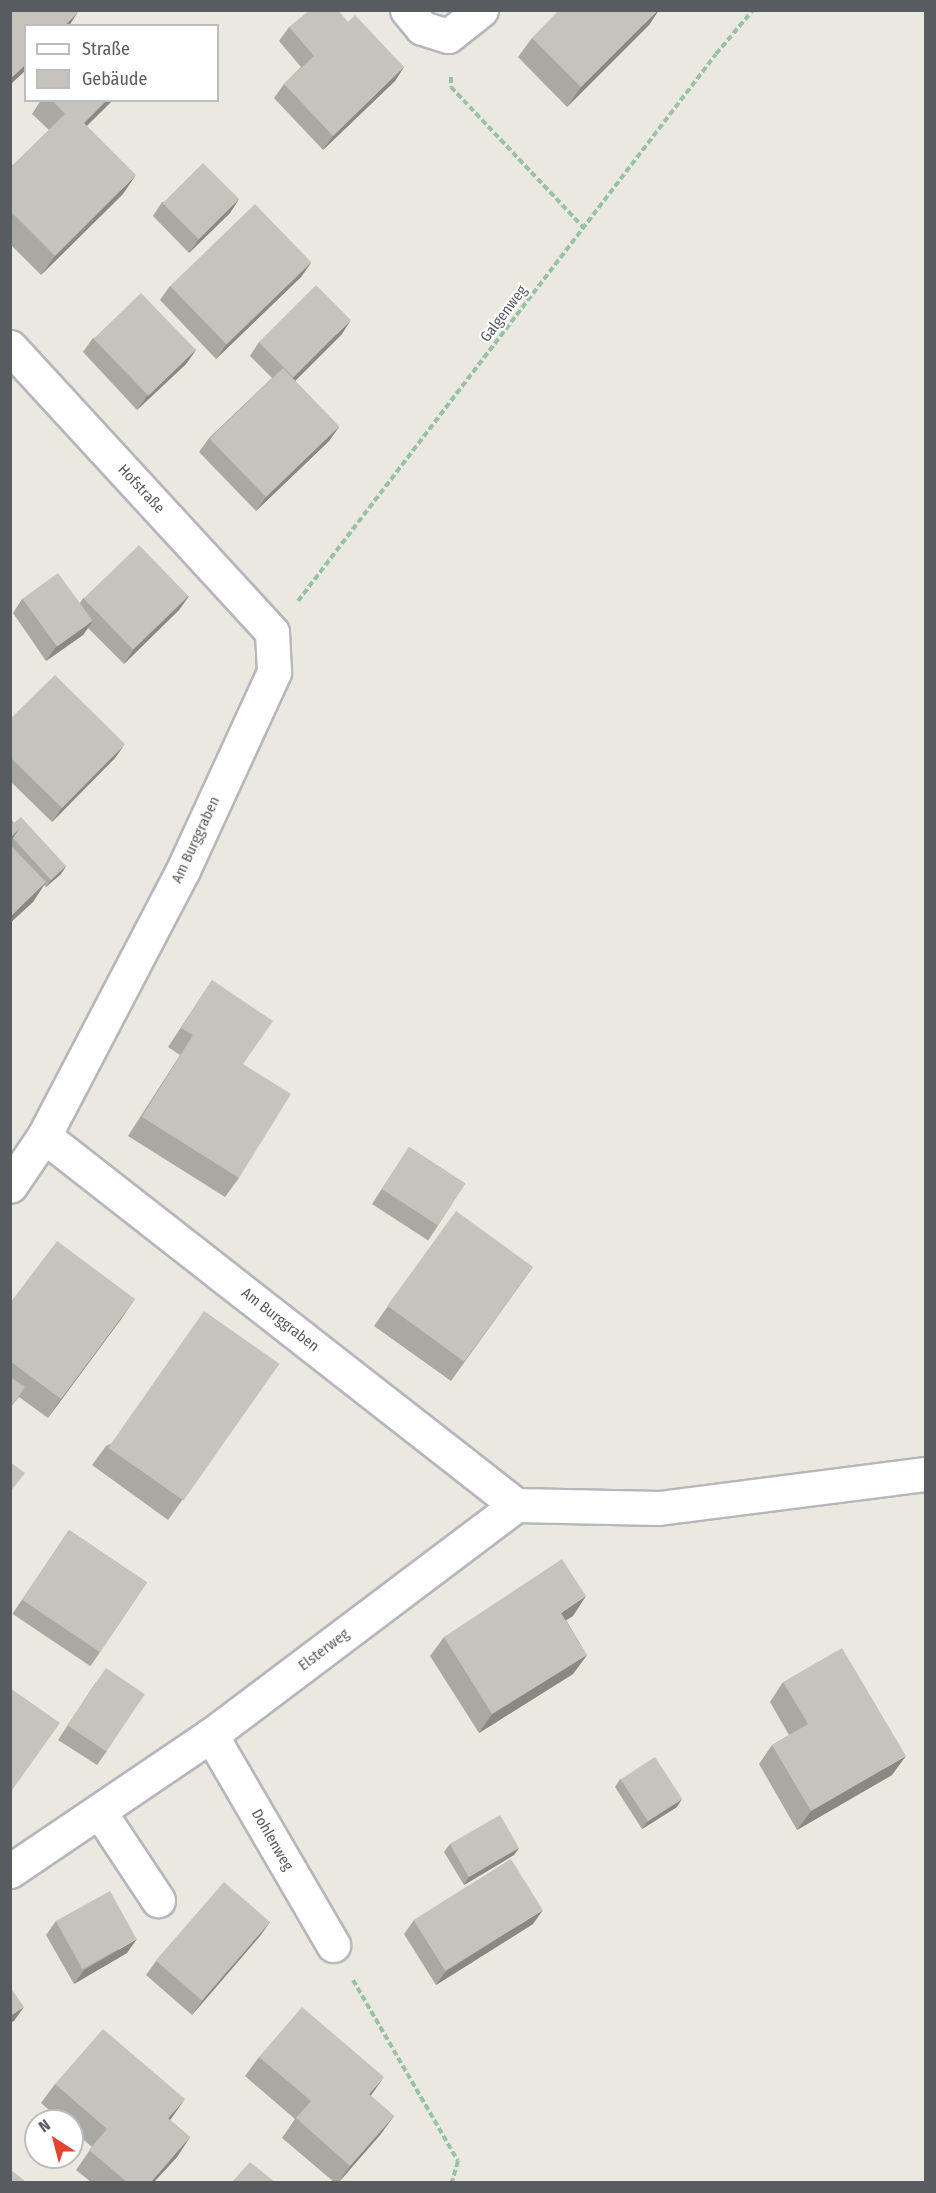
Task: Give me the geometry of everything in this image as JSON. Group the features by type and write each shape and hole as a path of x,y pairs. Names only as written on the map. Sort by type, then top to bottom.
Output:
{"street":[{"path":"407,10 422,28 448,36 481,10"},
{"name":"Hofstraße","path":"10,347 272,632"},
{"name":"Am Burggraben","path":"10,1186 44,1136 183,870 274,672 272,632"},
{"name":"Am Burggraben","path":"44,1136 516,1504"},
{"path":"516,1504 659,1508 926,1474"},
{"name":"Elsterweg","path":"10,1871 211,1735 516,1504"},
{"name":"Dohlenweg","path":"211,1735 333,1945"},
{"path":"99,1811 158,1900"}],"path":[{"name":"Galgenweg","path":"272,632 324,571 584,228 753,10"},
{"path":"448,36 451,87 584,228"},
{"path":"333,1945 458,2161 452,2182"}],"building":[{"path":"10,10 77,10 78,12 66,24 24,24 24,66 10,79"},
{"path":"310,10 338,10 348,22 355,15 404,67 333,136 284,84 314,56 289,27"},
{"path":"559,10 658,10 581,87 532,38"},
{"path":"54,102 105,102 84,123 136,175 55,256 10,211 10,168 65,114"},
{"path":"203,163 239,199 199,239 163,203"},
{"path":"255,204 311,262 226,344 170,286"},
{"path":"316,285 351,320 293,377 259,342"},
{"path":"141,293 196,350 148,396 94,339"},
{"path":"283,368 339,426 266,497 210,439"},
{"path":"139,545 188,596 133,650 84,598"},
{"path":"58,573 93,621 57,647 22,599"},
{"path":"55,675 125,744 62,808 10,757 10,719"},
{"path":"21,817 66,866 51,880 13,838 20,828 14,823"},
{"path":"10,819 20,828 10,838"},
{"path":"10,845 46,882 10,917"},
{"path":"212,980 273,1021 243,1064 291,1094 239,1178 142,1117 193,1035 181,1028"},
{"path":"409,1147 465,1183 438,1225 382,1189"},
{"path":"456,1211 533,1267 464,1361 387,1306"},
{"path":"57,1241 135,1299 61,1399 10,1361 10,1303"},
{"path":"204,1311 279,1364 184,1501 108,1448"},
{"path":"10,1377 25,1387 10,1408"},
{"path":"10,1462 25,1473 10,1492"},
{"path":"69,1530 147,1583 100,1652 22,1600"},
{"path":"562,1559 586,1596 561,1613 587,1655 492,1714 444,1637"},
{"path":"842,1648 906,1756 811,1811 772,1745 808,1724 783,1682"},
{"path":"106,1668 145,1694 106,1751 67,1725"},
{"path":"10,1688 60,1723 10,1793"},
{"path":"655,1757 682,1799 648,1821 621,1779"},
{"path":"500,1815 519,1848 469,1877 450,1844"},
{"path":"511,1859 543,1910 445,1971 413,1920"},
{"path":"224,1882 270,1922 202,2001 156,1960"},
{"path":"110,1891 137,1939 82,1969 56,1921"},
{"path":"10,1987 24,2007 10,2016"},
{"path":"302,2007 384,2077 369,2094 394,2116 350,2166 296,2118 311,2101 259,2057"},
{"path":"103,2029 185,2099 168,2118 190,2137 151,2182 127,2182 89,2150 107,2129 55,2084"},
{"path":"250,2162 275,2182 232,2182"},
{"path":"10,2169 26,2182 10,2182"}]}
